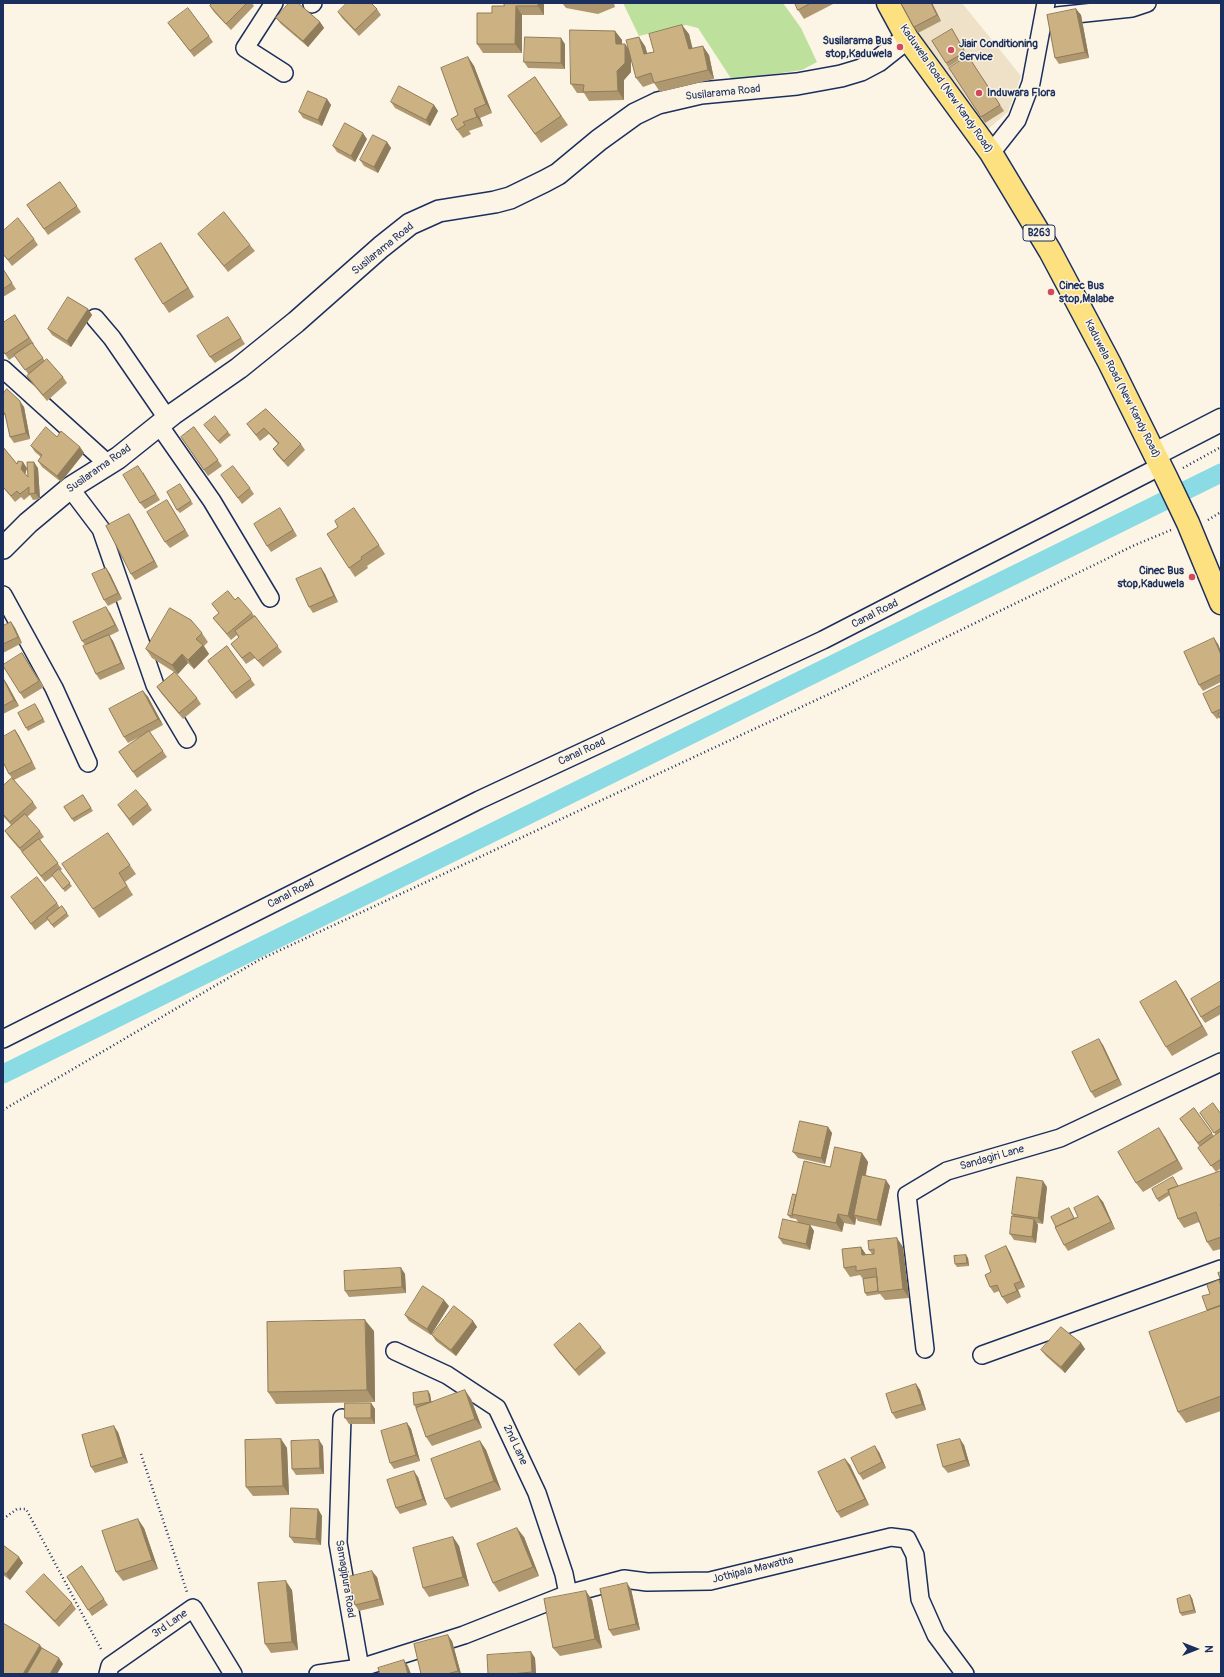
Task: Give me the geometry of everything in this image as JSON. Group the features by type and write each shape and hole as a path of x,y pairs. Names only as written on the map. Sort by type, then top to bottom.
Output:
{"main road":[{"name":"Kaduwela Road (New Kandy Road)","path":"888,3 907,38 991,153 1050,251 1109,362 1161,466 1188,523 1221,603"},
{"path":"1161,466 1221,420"}],"street":[{"path":"239,36 273,3"},
{"path":"273,3 245,48 284,73"},
{"path":"991,153 1017,120 1031,83 1044,10 1132,8 1147,3"},
{"name":"Susilarama Road","path":"3,548 28,523 70,488 108,464 163,421 239,368 273,341 410,224 439,211 495,202 510,198 545,181 558,174 599,140 635,114 658,103 701,93 797,84 841,76 861,70 878,60 907,38"},
{"path":"95,318 112,338 270,598"},
{"path":"3,369 108,464"},
{"name":"Canal Road","path":"3,1039 479,800 823,640 1161,466"},
{"path":"70,488 102,529 156,685 187,739"},
{"path":"3,595 54,688 88,763"},
{"name":"Sandagiri Lane","path":"925,1349 907,1195 947,1171 1060,1138 1221,1062"},
{"path":"982,1355 1221,1269"},
{"name":"2nd Lane","path":"395,1352 447,1375 497,1408 537,1493 564,1574 568,1594"},
{"name":"Samagipura Road","path":"342,1418 338,1543 360,1668"},
{"name":"Jothipala Mawatha","path":"318,1674 360,1668 464,1635 568,1594 624,1579 647,1582 710,1582 891,1536 907,1539 915,1555 920,1600 936,1636 965,1674"},
{"name":"3rd Lane","path":"109,1670 193,1608 233,1674"}],"path":[{"path":"1161,466 1221,447"},
{"path":"3,1110 259,960 842,688 1135,545 1188,523"},
{"path":"141,1454 193,1608"},
{"path":"3,1519 18,1509 26,1509 109,1670"}],"shaded area":[{"path":"901,3 962,3 1021,76 1008,112 988,129 916,32"}],"green space":[{"path":"623,3 783,3 801,28 817,62 802,70 732,80 698,28 686,25 639,36"}],"building":[{"path":"212,3 247,3 226,24 210,6"},
{"path":"289,3 298,3 320,22 303,41 276,18"},
{"path":"347,3 371,3 377,9 355,30 338,12"},
{"path":"504,3 538,3 538,6 516,6 515,44 477,44 477,13 492,13 492,6 504,6"},
{"path":"795,3 811,3 798,10"},
{"path":"901,3 931,3 937,15 914,27"},
{"path":"188,8 209,36 190,51 168,23"},
{"path":"1076,9 1085,52 1055,58 1047,15"},
{"path":"682,25 689,49 703,46 708,70 654,83 651,73 636,78 626,40 639,37 644,54 654,52 649,34"},
{"name":"Jiair Conditioning Service","path":"952,29 965,52 946,63 932,41"},
{"path":"570,30 615,31 616,44 625,44 625,63 617,71 618,91 583,92 584,85 571,84"},
{"path":"525,37 561,38 561,63 524,62"},
{"name":"Induwara Flora","path":"968,56 1000,105 981,117 949,68"},
{"path":"468,57 486,104 474,109 477,117 463,122 465,125 457,130 451,119 458,115 441,68"},
{"path":"535,77 561,116 535,134 508,96"},
{"path":"399,86 434,105 426,120 391,102"},
{"path":"308,91 327,99 318,120 299,112"},
{"path":"345,123 363,133 351,156 333,146"},
{"path":"373,135 387,142 374,167 360,160"},
{"path":"60,182 77,206 44,229 27,205"},
{"path":"224,212 250,245 224,266 198,234"},
{"path":"18,218 34,239 8,260 3,254 3,231"},
{"path":"161,243 188,288 163,304 135,259"},
{"path":"3,269 12,283 3,289"},
{"path":"68,297 88,309 67,341 48,329"},
{"path":"15,315 29,338 5,354 3,351 3,323"},
{"path":"228,317 241,338 210,357 197,336"},
{"path":"32,343 43,358 25,370 14,355"},
{"path":"47,359 63,377 43,395 27,376"},
{"path":"7,389 20,401 26,433 10,437 3,411 3,394"},
{"path":"266,409 301,444 284,461 273,449 279,443 264,428 256,435 247,424"},
{"path":"215,416 228,432 218,441 204,425"},
{"path":"46,427 57,437 61,431 80,447 57,476 38,461 42,455 31,446"},
{"path":"194,427 218,460 204,470 181,437"},
{"path":"3,447 17,464 18,461 23,462 21,469 28,477 27,462 34,462 35,493 29,494 29,487 20,494 17,491 11,496 3,487"},
{"path":"138,466 156,494 140,503 123,475"},
{"path":"233,466 250,488 238,498 221,475"},
{"path":"180,484 191,501 177,510 167,492"},
{"path":"167,500 185,530 165,542 147,512"},
{"path":"280,508 293,530 267,546 254,524"},
{"path":"354,508 379,545 361,557 362,559 349,568 327,534 338,527 335,521"},
{"path":"129,514 154,561 131,574 106,526"},
{"path":"106,568 118,593 104,600 92,574"},
{"path":"321,568 334,596 309,607 296,579"},
{"path":"228,591 235,600 238,597 252,613 227,634 213,618 219,613 212,604"},
{"path":"106,607 115,625 82,641 73,622"},
{"path":"170,608 191,620 202,633 196,639 203,645 188,660 182,654 172,665 146,649"},
{"path":"255,616 278,646 258,661 250,652 242,658 231,644 239,637 235,631"},
{"path":"11,622 18,637 3,644 3,626"},
{"path":"109,635 121,663 96,674 83,646"},
{"path":"1214,638 1221,655 1221,674 1199,685 1184,652"},
{"path":"227,646 251,679 232,693 208,661"},
{"path":"22,653 39,681 20,693 3,665"},
{"path":"175,672 197,698 179,713 157,687"},
{"path":"3,678 14,700 3,706"},
{"path":"1221,685 1221,709 1212,713 1203,694"},
{"path":"143,691 158,719 124,737 109,709"},
{"path":"35,704 43,719 26,728 18,713"},
{"path":"1221,713 1221,720 1218,714"},
{"path":"15,730 32,762 9,774 3,762 3,737"},
{"path":"149,731 163,751 133,772 119,752"},
{"path":"12,778 33,802 10,822 3,814 3,786"},
{"path":"136,790 148,804 129,819 118,805"},
{"path":"83,795 91,808 72,819 64,807"},
{"path":"25,814 40,831 20,848 5,831"},
{"path":"108,833 130,865 119,873 127,886 93,909 62,864"},
{"path":"39,839 58,863 41,876 22,852"},
{"path":"59,869 70,883 63,889 52,875"},
{"path":"37,877 57,903 31,924 11,897"},
{"path":"62,906 67,913 52,925 47,918"},
{"path":"1176,981 1202,1026 1166,1047 1140,1002"},
{"path":"1221,981 1221,1005 1201,1017 1191,999"},
{"path":"1099,1039 1118,1079 1091,1092 1072,1052"},
{"path":"1213,1103 1221,1114 1221,1128 1214,1133 1200,1113"},
{"path":"1194,1108 1212,1133 1198,1143 1180,1119"},
{"path":"800,1121 828,1127 821,1158 793,1152"},
{"path":"1159,1128 1177,1160 1136,1183 1118,1152"},
{"path":"1221,1131 1221,1159 1211,1166 1198,1148"},
{"path":"835,1147 862,1153 848,1216 838,1214 836,1223 792,1214 804,1161 830,1167"},
{"path":"1221,1171 1221,1237 1207,1242 1196,1212 1178,1219 1168,1190"},
{"path":"862,1175 886,1180 877,1220 854,1215"},
{"path":"1017,1177 1043,1181 1038,1218 1012,1214"},
{"path":"1173,1177 1178,1186 1168,1190 1169,1192 1157,1199 1152,1189"},
{"path":"793,1194 796,1195 792,1214 793,1216 788,1215"},
{"path":"1098,1196 1111,1222 1064,1245 1055,1227 1078,1217 1074,1208"},
{"path":"1069,1208 1074,1218 1056,1227 1051,1217"},
{"path":"1012,1216 1034,1219 1032,1237 1010,1234"},
{"path":"783,1219 810,1225 806,1244 779,1238"},
{"path":"897,1238 903,1289 878,1292 876,1268 856,1271 856,1266 844,1268 842,1249 861,1247 862,1255 874,1254 874,1249 869,1250 868,1241"},
{"path":"1006,1246 1021,1281 1014,1284 1017,1291 1002,1297 997,1285 990,1287 985,1275 991,1272 985,1256"},
{"path":"966,1255 967,1263 955,1264 954,1256"},
{"path":"401,1268 402,1287 345,1291 344,1271"},
{"path":"1221,1272 1221,1281 1218,1273"},
{"path":"877,1277 878,1291 865,1293 863,1279"},
{"path":"1219,1280 1221,1286 1221,1305 1207,1310 1202,1296 1210,1294 1207,1285"},
{"path":"423,1286 444,1300 427,1329 405,1315"},
{"path":"454,1306 473,1321 451,1350 432,1335"},
{"path":"1221,1306 1221,1396 1178,1412 1149,1332"},
{"path":"365,1320 367,1390 268,1392 267,1322"},
{"path":"580,1323 601,1347 575,1370 554,1345"},
{"path":"1061,1327 1081,1343 1061,1367 1041,1350"},
{"path":"916,1384 922,1404 892,1413 886,1394"},
{"path":"465,1390 475,1419 426,1437 416,1408"},
{"path":"428,1391 430,1402 414,1405 413,1393"},
{"path":"345,1403 371,1403 371,1418 345,1418"},
{"path":"407,1423 416,1455 390,1463 381,1431"},
{"path":"114,1426 123,1457 91,1467 82,1435"},
{"path":"281,1439 283,1486 246,1487 245,1440"},
{"path":"960,1439 966,1460 943,1467 937,1445"},
{"path":"319,1440 320,1468 292,1469 291,1441"},
{"path":"480,1441 494,1481 445,1499 431,1459"},
{"path":"875,1446 882,1462 859,1474 851,1458"},
{"path":"845,1459 865,1499 837,1512 818,1472"},
{"path":"414,1471 423,1499 396,1508 387,1480"},
{"path":"291,1508 318,1509 316,1539 290,1537"},
{"path":"138,1519 152,1560 116,1572 102,1531"},
{"path":"517,1528 533,1567 493,1583 477,1544"},
{"path":"453,1537 463,1577 423,1588 413,1548"},
{"path":"3,1545 19,1557 6,1574 3,1572"},
{"path":"82,1566 104,1599 88,1610 67,1577"},
{"path":"372,1571 380,1599 355,1605 348,1577"},
{"path":"44,1574 72,1603 55,1621 26,1592"},
{"path":"286,1581 292,1642 265,1644 258,1583"},
{"path":"627,1583 636,1624 609,1630 600,1589"},
{"path":"586,1591 595,1639 553,1648 544,1599"},
{"path":"1190,1595 1194,1610 1180,1613 1177,1599"},
{"path":"3,1623 40,1645 23,1674 3,1674"},
{"path":"448,1635 458,1671 447,1674 421,1674 414,1644"},
{"path":"42,1648 59,1658 50,1674 27,1674"},
{"path":"531,1652 532,1672 488,1674 487,1655"},
{"path":"404,1660 408,1674 380,1674 378,1668"}],"waterway":[{"path":"3,1074 1221,473"}],"place":[{"name":"Susilarama Bus stop,Kaduwela","path":"900,47"},
{"name":"Jiair Conditioning Service","path":"951,50"},
{"name":"Induwara Flora","path":"979,93"},
{"name":"Cinec Bus stop,Malabe","path":"1051,292"},
{"name":"Cinec Bus stop,Kaduwela","path":"1192,577"}]}
